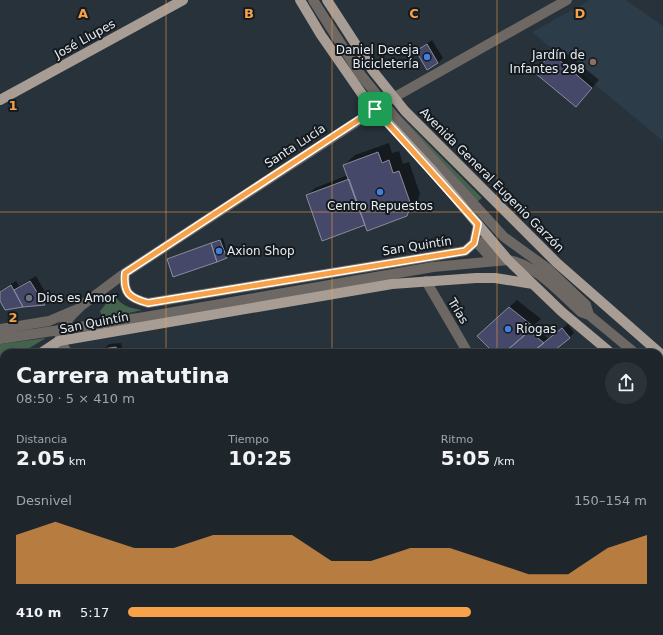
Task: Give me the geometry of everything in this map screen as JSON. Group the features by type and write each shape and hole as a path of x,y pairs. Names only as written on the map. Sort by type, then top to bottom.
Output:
{"main road":[{"name":"José Llupes","path":"0,100 183,0"},
{"name":"Avenida General Eugenio Garzón","path":"300,0 352,82 379,107 508,260 562,312 606,349"},
{"name":"Avenida General Eugenio Garzón","path":"327,0 393,98 557,263 655,349"},
{"name":"San Quintín","path":"47,349 59,341 392,284 489,278 534,284"}],"street":[{"name":"Avenida General Eugenio Garzón","path":"313,0 379,107 504,237 547,268 586,305 589,315"},
{"name":"Santa Lucía","path":"59,341 62,328 81,306 125,273 393,98 567,0"},
{"name":"San Quintín","path":"125,273 124,284 126,291 137,300 148,303 465,251 474,243 478,224"},
{"name":"Avenida General Eugenio Garzón","path":"508,260 516,261 531,269 580,312 589,315 630,349"},
{"name":"San Quintín","path":"0,339 62,328 146,317 433,267 508,260"},
{"name":"Trías","path":"426,281 466,349"},
{"path":"0,329 49,321 81,306"},
{"path":"59,341 65,349"}],"shaded area":[{"path":"590,0 626,0 663,26 663,141 532,32"}],"green space":[{"path":"400,115 482,198 477,202"},
{"path":"114,294 122,304 142,310 103,319 100,311"},
{"path":"46,338 28,349 0,349 0,344"}],"building":[{"name":"Daniel Deceja Bicicletería","path":"427,44 438,63 427,70 416,51"},
{"path":"551,53 592,88 576,107 535,73"},
{"name":"Centro Repuestos","path":"378,152 382,163 389,160 393,173 399,171 411,205 407,216 367,231 343,165"},
{"path":"349,179 365,225 322,241 306,195"},
{"name":"Axion Shop","path":"220,240 227,258 217,262 211,243"},
{"path":"211,243 217,262 173,277 167,259"},
{"name":"Dios es Amor","path":"30,281 45,305 23,307 14,290"},
{"path":"11,285 23,307 5,310 0,301 0,292"},
{"name":"Riogas","path":"509,307 534,327 509,349 490,349 477,336"},
{"path":"562,328 570,338 556,349 536,349"},
{"path":"529,331 544,343 536,349 509,349"},
{"path":"116,347 117,349 103,349"}],"place":[{"name":"Daniel Deceja Bicicletería","path":"427,57"},
{"name":"Jardín de Infantes 298","path":"593,62"},
{"name":"Centro Repuestos","path":"380,192"},
{"name":"Axion Shop","path":"219,251"},
{"name":"Dios es Amor","path":"29,298"},
{"name":"Riogas","path":"508,329"}],"route":[{"path":"375,109 432,170 478,224 474,243 465,251 148,303 137,300 130,296 126,291 124,284 125,273 375,109"}]}
